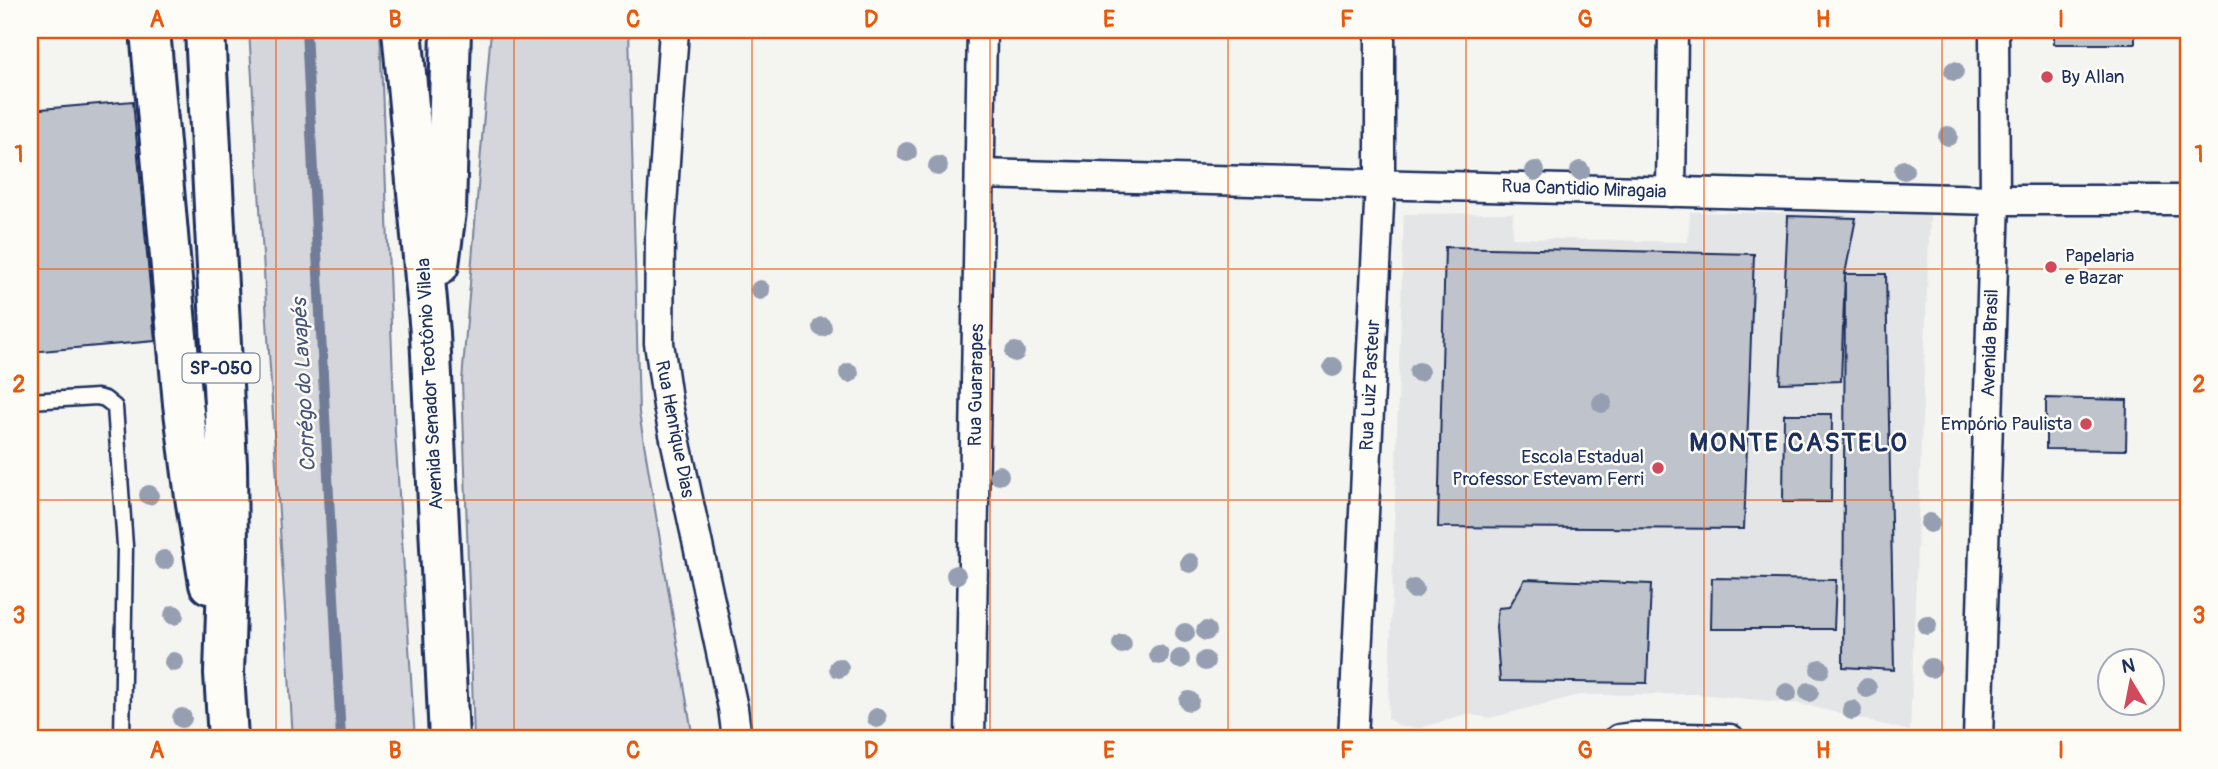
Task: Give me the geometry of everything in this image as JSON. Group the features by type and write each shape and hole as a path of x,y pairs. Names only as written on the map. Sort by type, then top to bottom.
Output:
{"highway":[{"path":"150,30 183,404 195,497 224,673"},
{"name":"SP-050","path":"205,30 227,464 228,550 224,673 228,739"},
{"name":"Avenida Senador Teotônio Vilela","path":"402,30 430,333 449,739"},
{"path":"430,333 446,211 450,30"}],"street":[{"name":"Rua Henrique Dias","path":"674,30 660,235 659,343 668,406 733,708 737,739"},
{"name":"Rua Guararapes","path":"970,739 982,30"},
{"name":"Rua Luiz Pasteur","path":"1353,739 1380,184 1380,30"},
{"path":"1671,192 1673,30"},
{"name":"Avenida Brasil","path":"1978,739 1995,200 1994,30"},
{"name":"Rua Cantidio Miragaia","path":"980,174 1995,200 2188,200"},
{"path":"1619,739 1730,739"}],"lane":[{"path":"30,401 97,397 116,407 125,546 122,739"}],"shaded area":[{"path":"249,30 380,30 395,432 415,739 293,739"},
{"path":"491,30 629,30 639,413 693,739 474,739 462,381"},
{"name":"Escola Estadual Professor Estevam Ferri","path":"1690,212 1930,215 1910,731 1801,704 1698,694 1579,695 1490,718 1466,714 1420,728 1402,727 1388,719 1404,214 1513,213 1512,238 1688,242"}],"building":[{"path":"2054,30 2135,30 2135,44 2054,44"},
{"path":"133,101 155,341 30,352 30,110"},
{"path":"1788,216 1856,218 1845,274 1841,381 1780,383"},
{"path":"1445,247 1754,254 1744,529 1438,527"},
{"path":"1845,274 1886,274 1894,670 1843,667"},
{"name":"Empório Paulista","path":"2046,398 2127,400 2126,450 2046,449"},
{"path":"1784,414 1832,414 1831,502 1783,502"},
{"path":"1712,578 1836,580 1834,629 1711,629"},
{"path":"1525,579 1651,584 1647,683 1500,681 1496,627 1498,608 1509,607"}],"waterway":[{"name":"Corrégo do Lavapés","path":"306,30 341,739"}],"place":[{"name":"By Allan","path":"2047,77"},
{"name":"Papelaria e Bazar","path":"2051,267"},
{"name":"Empório Paulista","path":"2086,424"},
{"name":"Escola Estadual Professor Estevam Ferri","path":"1658,468"}],"district":[{"name":"MONTE CASTELO","path":"1799,443"}]}
